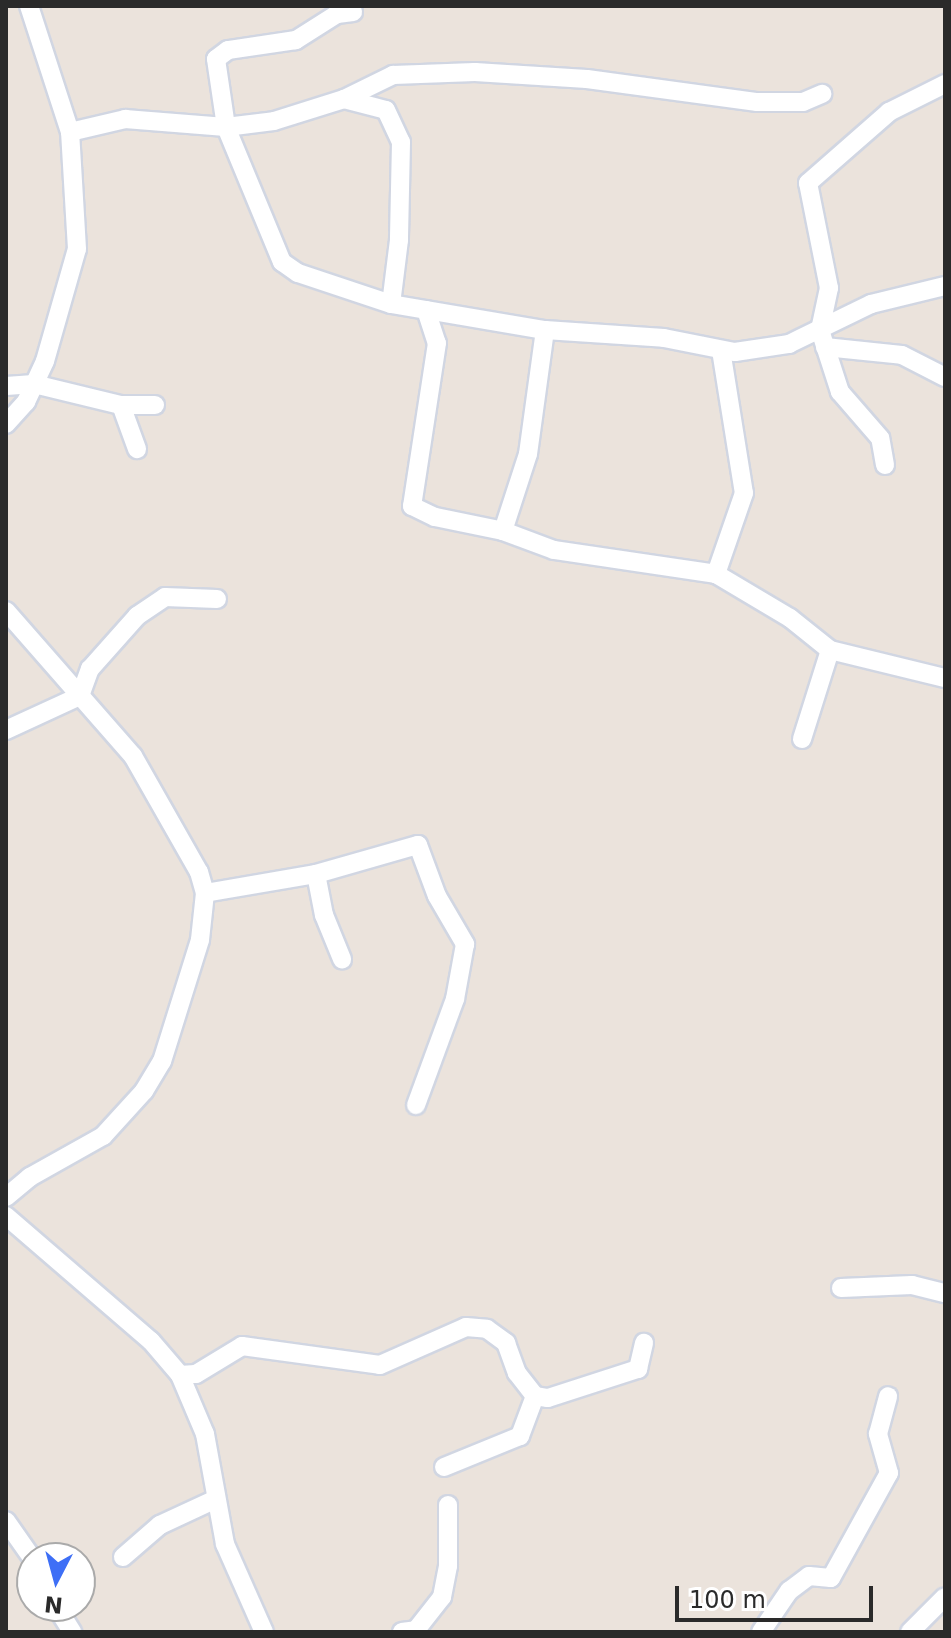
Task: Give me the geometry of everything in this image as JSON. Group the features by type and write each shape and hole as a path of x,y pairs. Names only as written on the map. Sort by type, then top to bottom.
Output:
{"street":[{"path":"6,424 34,384 77,249 70,132 29,6"},
{"path":"353,12 337,14 296,40 228,50 216,59 226,127 282,262 298,273 391,304 545,330 664,338 721,350 823,338 902,355 945,377"},
{"path":"70,132 125,119 226,127 274,121 344,99 393,75 475,72 587,79 757,102 803,102 822,94"},
{"path":"885,465 880,438 840,392 823,338 829,296 808,183 889,112 945,84"},
{"path":"344,99 386,110 401,142 399,240 391,304"},
{"path":"823,338 871,304 945,286"},
{"path":"426,310 437,343 412,506 435,517 503,531 554,550 716,574 790,618 830,650 945,678"},
{"path":"503,531 528,454 545,330"},
{"path":"716,574 744,493 721,350"},
{"path":"6,386 34,384 121,405 155,405"},
{"path":"121,405 137,449"},
{"path":"6,730 80,696 90,669 137,616 165,597 217,599"},
{"path":"6,611 154,787 199,872 205,893 200,940 162,1061 144,1091 103,1136 30,1177 6,1197"},
{"path":"802,739 830,650"},
{"path":"205,893 316,874 418,845 437,896 465,944 455,999 416,1105"},
{"path":"316,874 324,915 342,959"},
{"path":"6,1216 151,1341 180,1375 205,1434 225,1544 264,1632"},
{"path":"841,1288 912,1285 945,1293"},
{"path":"180,1375 196,1374 242,1346 380,1365 466,1327 487,1329 506,1343 517,1373 535,1396 548,1398 638,1369 644,1343"},
{"path":"444,1467 520,1436 535,1396"},
{"path":"761,1632 789,1591 809,1576 831,1578 883,1485 889,1473 878,1434 888,1396"},
{"path":"123,1557 160,1525 216,1499"},
{"path":"402,1632 416,1630 442,1597 448,1566 448,1505"},
{"path":"6,1521 21,1542"},
{"path":"910,1632 945,1597"}]}
